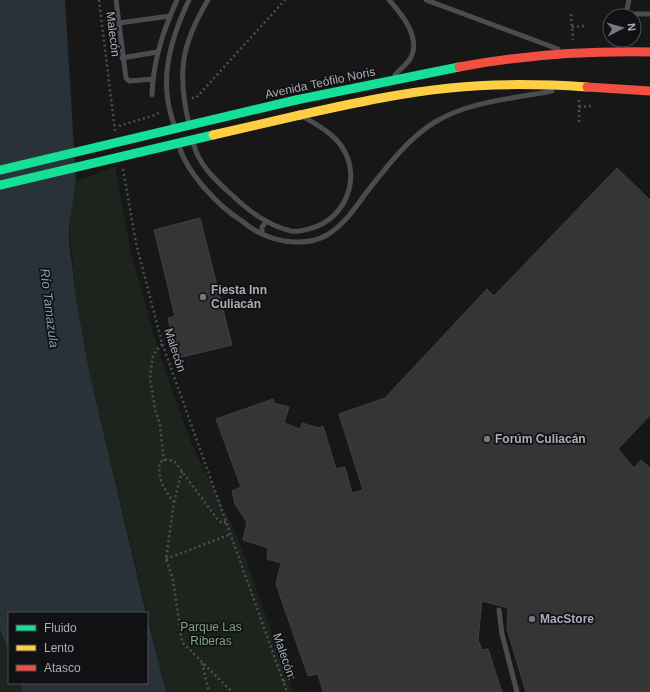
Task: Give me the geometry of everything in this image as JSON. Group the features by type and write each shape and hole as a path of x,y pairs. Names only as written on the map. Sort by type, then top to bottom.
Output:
{"main road":[{"name":"Avenida Teófilo Noris","path":"0,170 296,100 466,66 568,53 616,51 650,52"},
{"path":"0,185 300,115 396,96 469,86 517,84 650,91"}],"lane":[{"path":"116,0 122,58 127,80 153,79"},
{"path":"152,95 157,52 177,0"},
{"path":"176,132 168,102 167,86 169,53 189,0"},
{"path":"208,0 195,23 189,38 182,67 182,96 195,151 211,176 249,211 266,222 292,231 315,228 326,223 336,214 343,206 348,193 350,171 342,148 329,134 300,115"},
{"path":"389,0 400,11 409,28 414,44 410,58 390,80"},
{"path":"426,0 568,53"},
{"path":"629,0 626,14 650,14"},
{"path":"119,23 170,16"},
{"path":"122,58 157,52"},
{"path":"178,140 182,155 202,186 236,217 262,234 299,243 315,240 327,235 346,219 407,144 421,131 436,121 472,106 569,86"},
{"path":"262,234 262,227 266,222"},
{"path":"499,610 502,634 517,692"}],"path":[{"name":"Malecón","path":"99,0 116,134"},
{"path":"189,99 196,98 285,0"},
{"path":"571,14 572,27 584,26"},
{"path":"578,87 579,125"},
{"path":"579,107 592,106"},
{"path":"115,128 155,115 165,108"},
{"name":"Malecón","path":"122,162 136,243 162,344 287,692"},
{"path":"162,344 153,355 150,378 155,409 160,425 164,461"},
{"path":"174,502 162,486 158,472 160,462 168,460 175,462 218,520 222,523 226,522"},
{"path":"182,471 174,502 166,559 173,580 182,642 232,692"},
{"path":"166,559 231,534"},
{"path":"202,663 209,692"},
{"path":"283,681 297,676"}],"green space":[{"name":"Parque Las Riberas","path":"115,166 131,253 159,353 192,445 238,538 293,692 166,692 89,371 77,304 69,226 76,182"},
{"path":"0,629 8,650 8,684 20,684 22,692 0,692"}],"water":[{"name":"Río Tamazula","path":"0,0 65,0 76,182 69,226 69,241 77,304 89,371 146,612 8,612 8,650 0,629"},
{"path":"148,620 166,692 22,692 20,684 148,684"}],"building":[{"name":"Forúm Culiacán","path":"617,168 650,200 650,415 618,449 634,468 641,460 650,468 650,692 526,692 507,629 508,608 482,601 478,640 482,650 488,649 502,692 323,692 318,674 308,676 276,584 281,563 267,559 268,548 243,540 247,522 235,504 232,491 241,487 216,419 273,399 274,403 289,407 284,423 300,429 302,423 319,428 323,426 336,469 345,467 352,493 363,490 339,414 385,398 487,289 494,296"},
{"path":"200,218 232,345 178,358 168,318 175,316 154,230"}],"traffic: fast":[{"path":"296,100 459,67"},
{"path":"0,170 296,100"},
{"path":"0,185 213,135"}],"traffic: slow":[{"path":"300,115 393,96 450,88 518,84 587,87"},
{"path":"213,135 300,115"}],"traffic: jam":[{"path":"459,67 506,59 554,55 602,52 650,52"},
{"path":"587,87 650,91"}],"place":[{"name":"Fiesta Inn Culiacán","path":"203,297"},
{"name":"Forúm Culiacán","path":"487,439"},
{"name":"MacStore","path":"532,619"}]}
